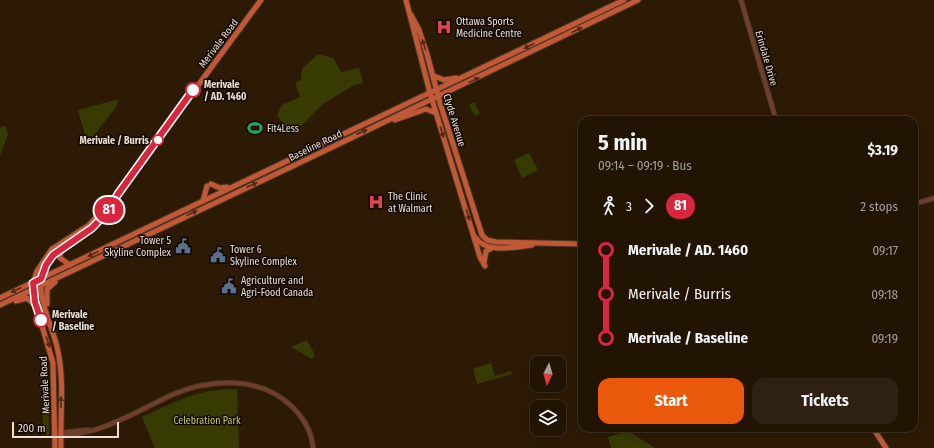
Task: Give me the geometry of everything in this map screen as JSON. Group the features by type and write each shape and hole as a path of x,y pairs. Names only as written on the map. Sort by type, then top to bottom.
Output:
{"main road":[{"name":"Merivale Road","path":"61,448 60,362 52,326 44,305 41,286 41,279 46,265 60,248 100,221 185,100 261,0"},
{"name":"Clyde Avenue","path":"406,0 411,15 419,30 434,76 480,232 486,239 493,242 543,244"},
{"name":"Baseline Road","path":"0,298 624,0"},
{"name":"Baseline Road","path":"0,305 217,201 290,168 638,0"},
{"name":"Clyde Avenue","path":"411,15 414,35 430,93 485,266 486,251 493,247"},
{"path":"542,39 545,45"},
{"path":"434,76 444,80 463,77"},
{"path":"379,125 426,109 432,110 437,115"},
{"path":"286,162 290,168"},
{"path":"203,201 209,185 218,188 225,188 238,184"},
{"name":"Merivale Road","path":"55,448 53,362 36,307 33,283 39,267 48,253 56,246 89,225 118,194"},
{"path":"462,195 469,196"},
{"path":"214,196 217,201"},
{"path":"165,219 168,225"},
{"path":"474,234 480,243 493,247 543,244 578,244"},
{"path":"128,237 131,243"},
{"path":"60,248 60,258 70,265"},
{"path":"52,326 46,292 50,285 68,273"},
{"path":"0,305 27,298 33,301 36,307"},
{"path":"876,432 886,448"}],"street":[{"name":"Erindale Drive","path":"741,0 775,116"},
{"path":"918,203 934,198"},
{"path":"55,434 94,430 110,425 183,391 207,385 240,383 269,390 288,403 306,425 311,437 313,448"}],"green space":[{"path":"318,54 333,58 341,72 359,68 363,83 354,85 323,104 300,127 288,131 277,115 282,105 300,97 295,83 301,80 302,69"},
{"path":"119,99 115,108 92,138 85,135 78,110"},
{"path":"474,102 480,113 475,116 469,105"},
{"path":"6,126 8,135 0,155 0,127"},
{"path":"529,153 538,170 522,178 514,160"},
{"path":"307,340 315,355 312,359 291,347"},
{"path":"491,363 495,376 511,371 512,374 477,384 473,369"},
{"path":"48,371 49,434 47,436 44,429 42,403 44,385"},
{"name":"Celebration Park","path":"237,389 239,448 155,448 142,417 187,397 210,391"},
{"path":"630,432 655,448 611,448 608,437"}],"bus line":[{"name":"81","path":"41,320 35,302 33,283 41,279 50,258 60,248 82,235 100,221 193,90"}],"place":[{"name":"Ottawa Sports Medicine Centre","path":"444,27"},
{"name":"Merivale / AD. 1460","path":"193,90"},
{"name":"Fit4Less","path":"255,128"},
{"name":"Merivale / Burris","path":"158,140"},
{"name":"The Clinic at Walmart","path":"376,202"},
{"name":"Tower 5 Skyline Complex","path":"183,246"},
{"name":"Tower 6 Skyline Complex","path":"218,255"},
{"name":"Agriculture and Agri-Food Canada","path":"229,286"},
{"name":"Merivale / Baseline","path":"41,320"}]}
